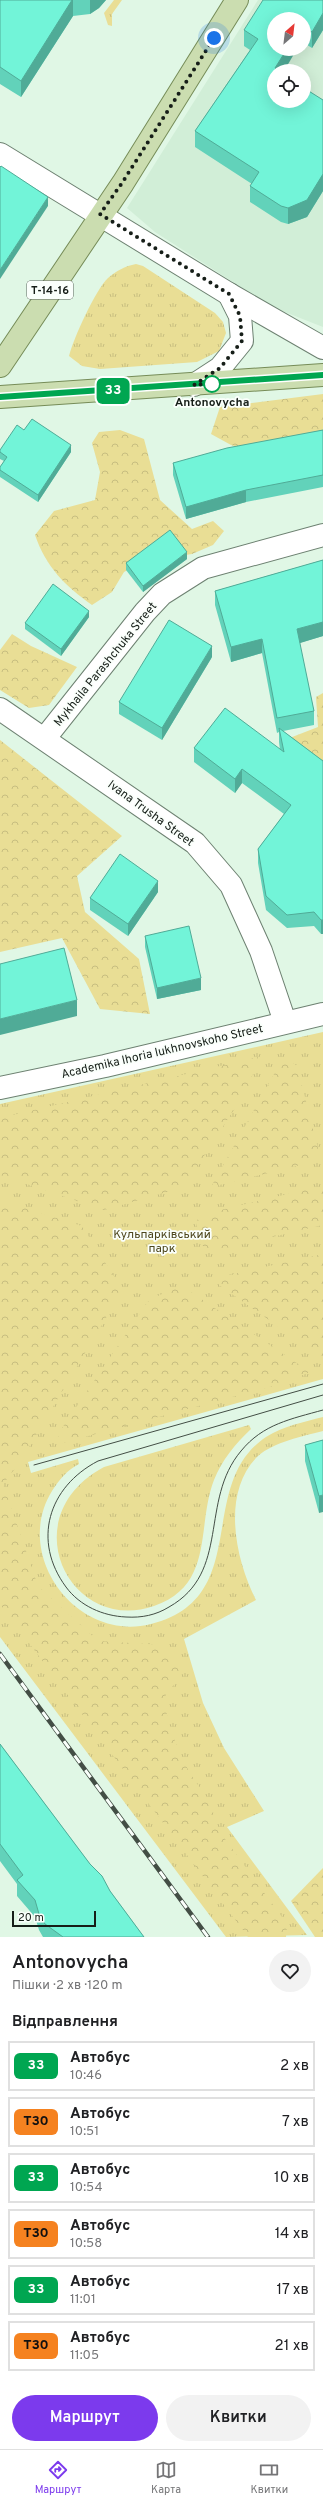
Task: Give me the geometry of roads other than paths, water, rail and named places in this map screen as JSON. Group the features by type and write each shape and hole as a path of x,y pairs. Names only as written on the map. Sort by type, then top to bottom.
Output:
{"main road":[{"name":"Т-14-16","path":"0,366 122,183 237,0"},
{"path":"0,397 194,385 323,375"}],"street":[{"path":"0,154 229,294 323,348"},
{"path":"194,385 220,368 242,341 240,316 229,294"},
{"name":"Mykhaila Parashchuka Street","path":"45,738 145,612 162,594 203,568 323,534"},
{"name":"Ivana Trusha Street","path":"0,709 45,738 195,843 231,884 261,950 285,1022"},
{"name":"Academika Ihoria Iukhnovskoho Street","path":"0,1088 105,1066 323,1014"}],"tram line":[{"path":"34,1465 323,1384"},
{"path":"323,1395 98,1461 81,1472 67,1485 57,1500 50,1516 48,1534 50,1552 56,1569 66,1587 85,1605 109,1615 138,1617 154,1614 169,1607 188,1592 200,1575 208,1555 221,1492 228,1471 241,1451 259,1434 268,1429 289,1420 323,1410"}],"railway":[{"path":"0,1654 208,1937"}],"place":[{"name":"Antonovycha","path":"212,384"}],"park label":[{"name":"Кульпарківський парк","path":"162,1241"}]}
